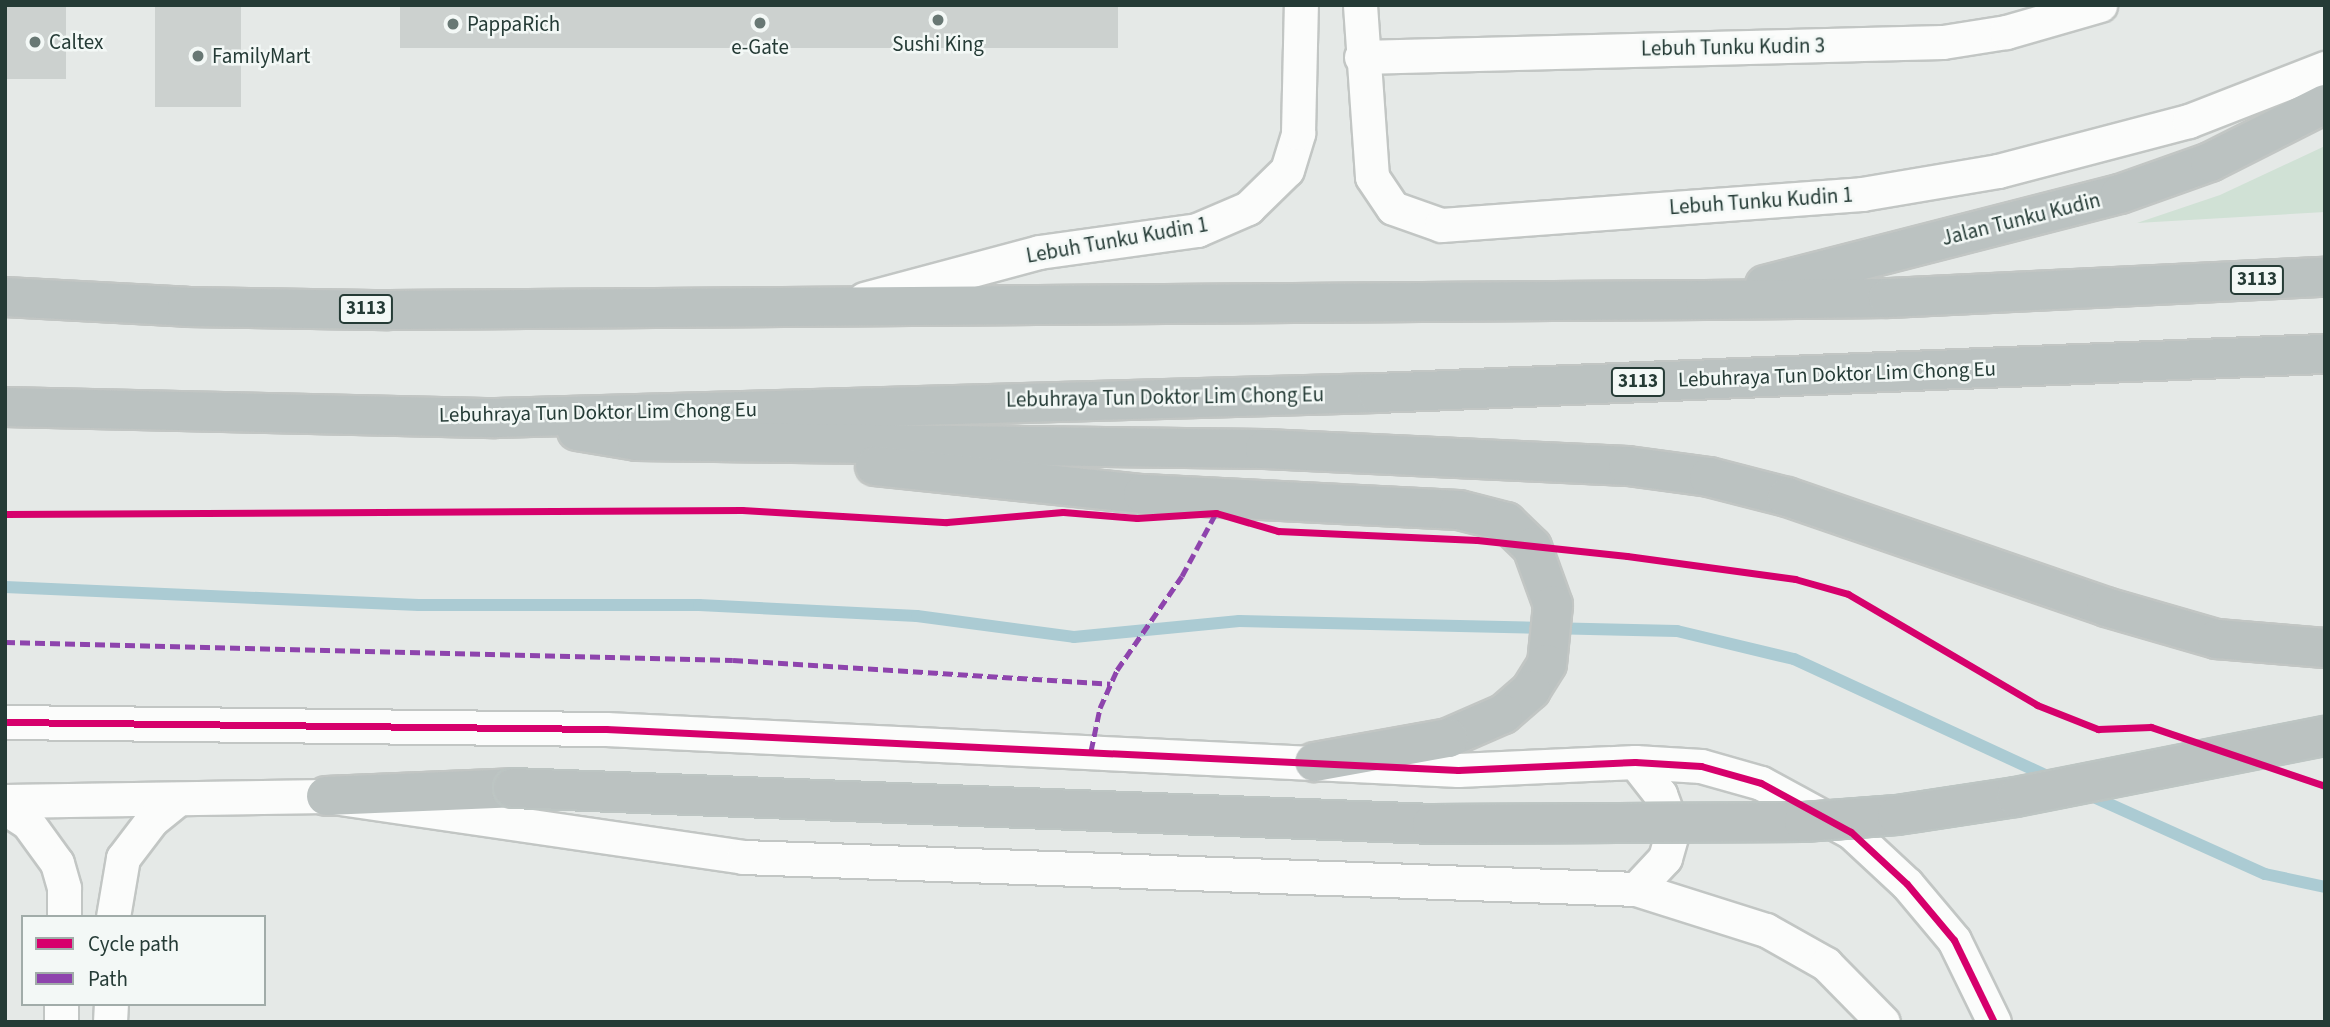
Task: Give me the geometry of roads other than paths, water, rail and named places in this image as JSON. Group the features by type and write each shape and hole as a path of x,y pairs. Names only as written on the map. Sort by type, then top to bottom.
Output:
{"highway":[{"name":"Jalan Tunku Kudin","path":"1705,300 2120,194 2210,162 2325,104"},
{"name":"3113","path":"5,297 187,307 389,310 852,303 1705,300 1888,298 2325,277"},
{"name":"Lebuhraya Tun Doktor Lim Chong Eu","path":"5,407 496,418 1377,393 2325,354"},
{"path":"496,418 637,441 1143,494 1459,510 1506,522 1532,547 1548,578 1552,634 1546,664 1531,690 1503,714 1448,738 1314,762"},
{"path":"637,441 1265,449 1628,466 1709,477 1787,497 2012,575 2217,639 2325,648"},
{"path":"326,796 513,788 1432,824 1804,822 1897,816 2016,797 2325,736"}],"street":[{"name":"Lebuh Tunku Kudin 1","path":"852,303 1039,252 1197,230 1248,208 1287,170 1298,133 1301,5"},
{"name":"Lebuh Tunku Kudin 1","path":"1360,5 1361,57 1372,177 1394,208 1441,225 1862,194 1998,171 2189,121 2325,68"},
{"name":"Lebuh Tunku Kudin 3","path":"1361,57 1943,42 2006,32 2100,5"},
{"path":"5,722 606,729 1458,770 1635,762 1701,766 1761,783 1851,832 1907,884 1954,940 1994,1022"},
{"path":"1635,762 1660,794 1673,830 1665,858 1636,889"},
{"path":"5,801 326,796 743,857 1636,889 1766,930 1826,964 1883,1022"},
{"path":"113,915 123,858 152,820 178,799"},
{"path":"5,808 28,823 57,863 64,888 64,915"}],"waterway":[{"path":"5,587 419,605 699,605 917,616 1074,637 1239,621 1677,631 1794,659 2054,779"},
{"path":"2087,794 2265,874 2325,887"}],"place":[{"name":"Sushi King","path":"938,20"},
{"name":"e-Gate","path":"760,23"},
{"name":"PappaRich","path":"453,24"},
{"name":"Caltex","path":"35,42"},
{"name":"FamilyMart","path":"198,56"}]}
